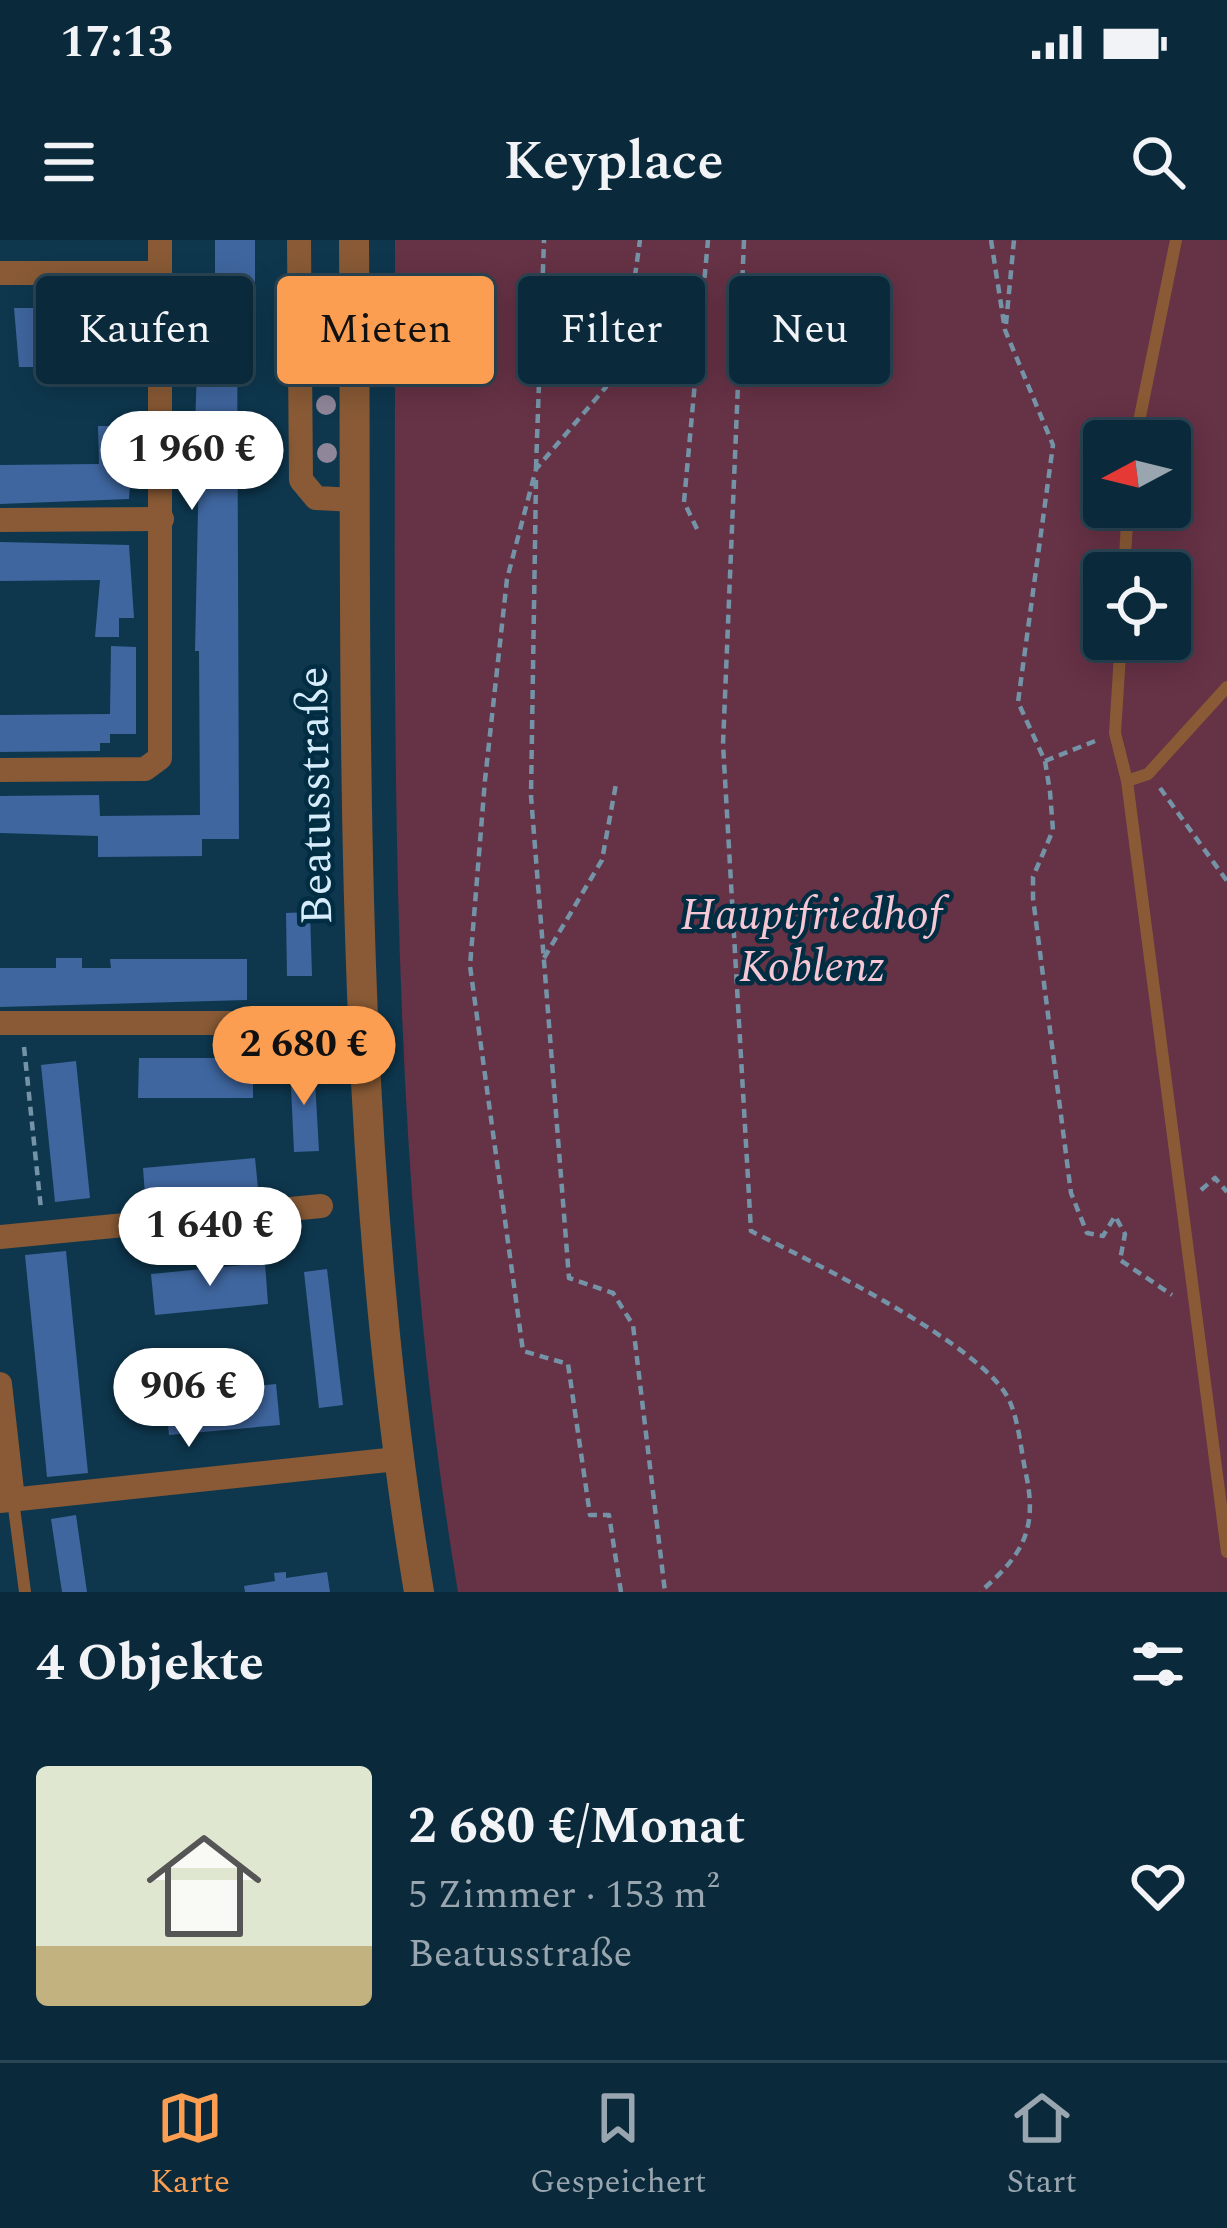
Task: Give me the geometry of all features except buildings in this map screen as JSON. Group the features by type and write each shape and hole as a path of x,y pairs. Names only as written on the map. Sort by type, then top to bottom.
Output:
{"street":[{"path":"0,770 145,770 155,765 162,751 160,240"},
{"path":"299,240 302,480 316,499 356,500"},
{"name":"Beatusstraße","path":"354,240 360,1023 370,1201 397,1459 419,1592"},
{"path":"0,273 160,273"},
{"path":"0,520 162,519"},
{"path":"11,1023 360,1023"},
{"path":"0,1238 321,1206"},
{"path":"0,1384 7,1500 397,1459"}],"lane":[{"path":"1139,420 1177,240"},
{"path":"1120,660 1115,733 1127,781 1227,1552"},
{"path":"1127,781 1148,774 1227,687"},
{"path":"7,1500 25,1592"}],"path":[{"path":"544,240 531,796 569,1278 613,1294 633,1325 665,1592"},
{"path":"621,1592 609,1515 590,1515 568,1364 523,1351 470,966 507,579 536,469 606,386 628,326 640,240"},
{"path":"697,530 684,502 708,240"},
{"path":"743,240 723,744 751,1231 859,1286 969,1358 1010,1399 1033,1507 1016,1562 980,1592"},
{"path":"991,240 1005,330 1053,445 1018,702 1045,761 1053,830 1033,877 1033,898 1071,1193 1094,1238 1103,1236 1109,1219 1115,1216 1122,1222 1120,1260 1173,1296 1196,1298"},
{"path":"1005,330 1014,240"},
{"path":"1045,761 1115,733"},
{"path":"1148,774 1227,880"},
{"path":"544,958 602,860 616,784"},
{"path":"11,1023 44,1233"},
{"path":"1183,1205 1215,1178 1227,1192"}],"green space":[{"name":"Hauptfriedhof Koblenz","path":"395,240 1227,240 1227,1592 458,1592 434,1424 405,1087 396,748 395,384 494,384 494,276 395,276"}]}
